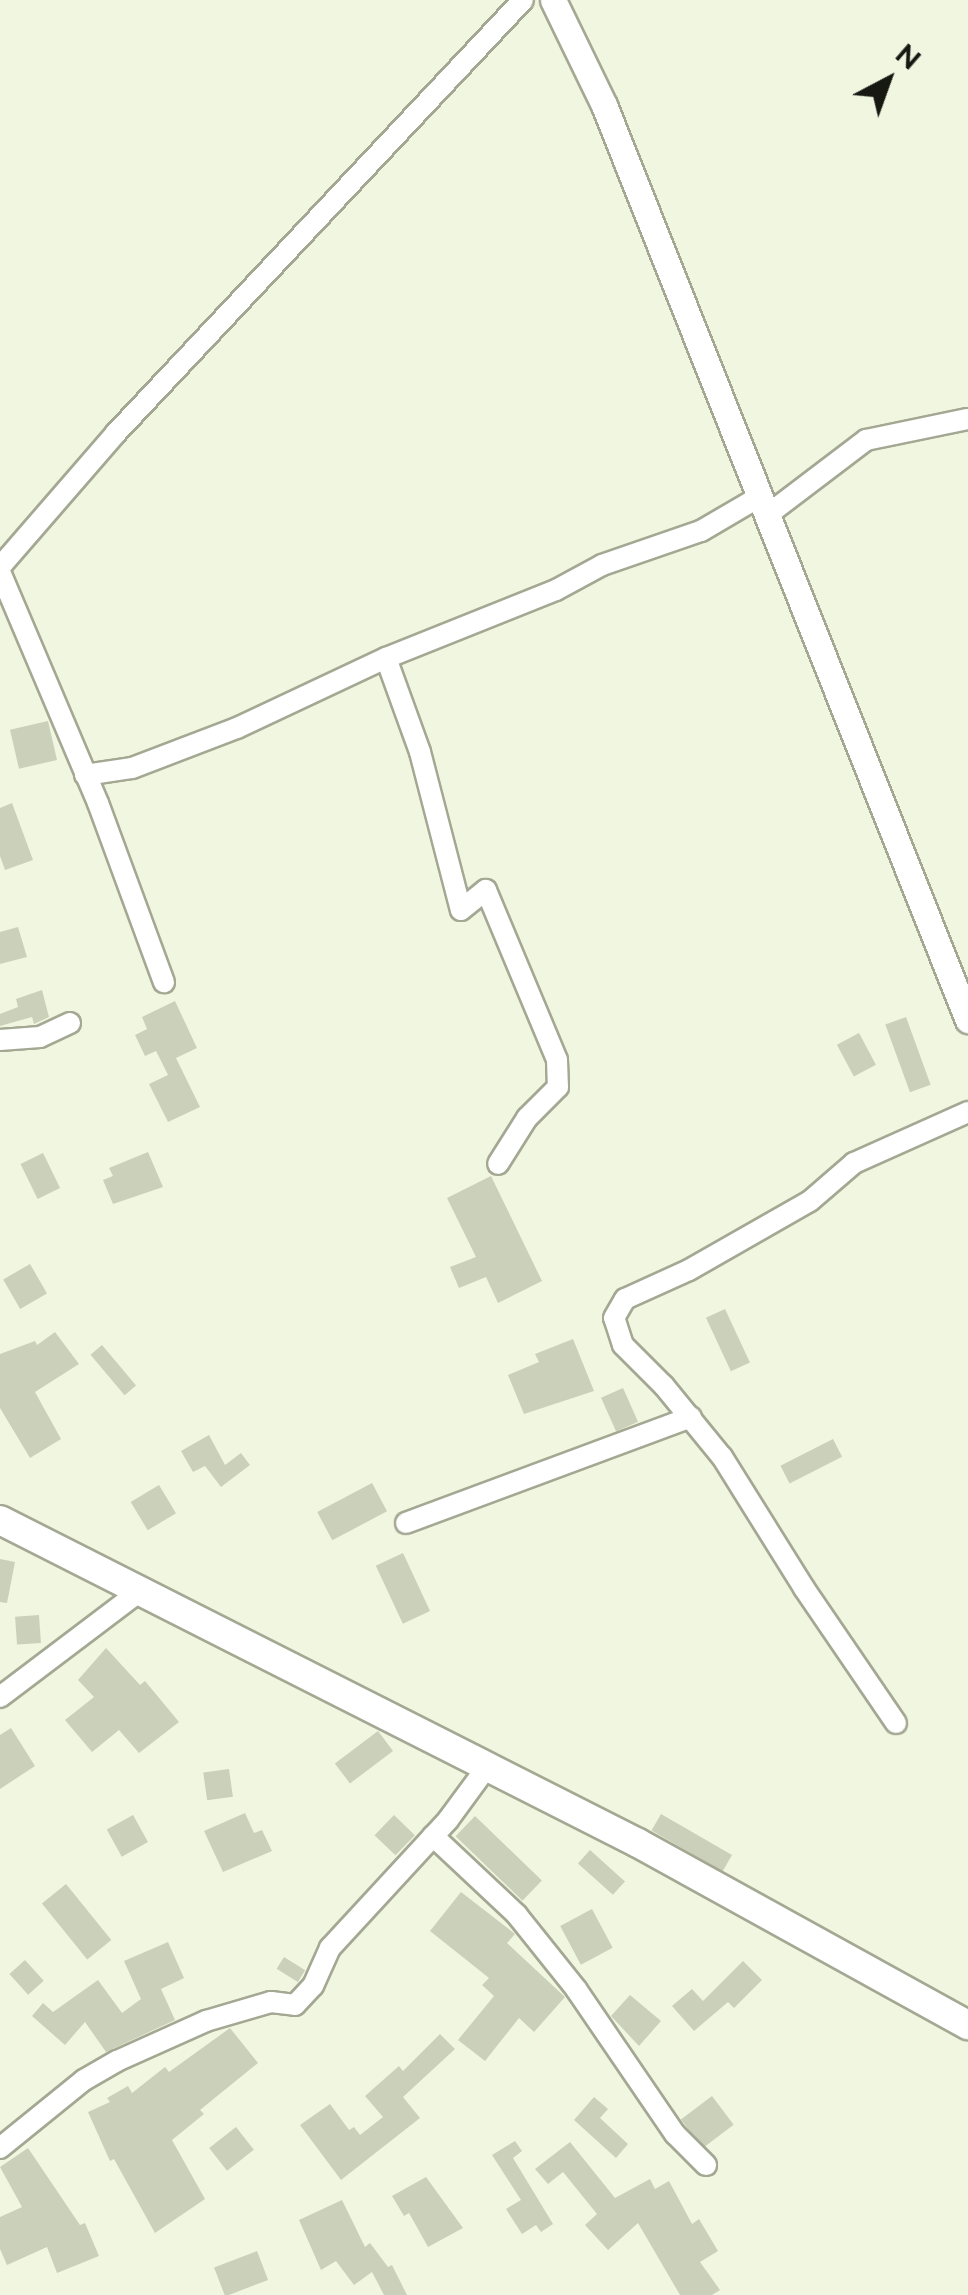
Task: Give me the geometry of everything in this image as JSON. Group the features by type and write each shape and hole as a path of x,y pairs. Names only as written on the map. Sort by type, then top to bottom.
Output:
{"main road":[{"path":"0,1520 638,1843 968,2024"}],"street":[{"path":"164,982 86,775 0,569 116,433 523,0"},
{"path":"552,0 604,105 968,1020"},
{"path":"86,775 132,768 238,728 386,658 556,590 602,566 762,506 866,440 967,419"},
{"path":"386,658 434,800 460,910 486,890 557,1060 558,1087 526,1118 498,1164"},
{"path":"0,1040 40,1037 70,1023"},
{"path":"896,1722 804,1588 722,1457 691,1416 623,1346 614,1318 625,1299 689,1270 810,1202 854,1164 968,1112"},
{"path":"406,1523 691,1416"},
{"path":"0,1697 140,1591"},
{"path":"0,2148 84,2080 116,2061 206,2021 271,2002 295,2006 312,1986 338,1939 433,1836 487,1767"},
{"path":"433,1836 517,1915 576,1989 674,2134 706,2165"}],"building":[{"path":"48,721 57,760 19,769 10,730"},
{"path":"12,803 33,860 5,870 0,856 0,808"},
{"path":"18,927 27,957 0,964 0,932"},
{"path":"42,990 49,1017 34,1024 32,1017 0,1026 0,1014 18,1007 16,999"},
{"path":"175,1001 197,1048 176,1058 200,1107 168,1122 149,1084 168,1075 156,1051 145,1056 135,1035 147,1029 142,1017"},
{"path":"906,1017 931,1085 910,1092 885,1025"},
{"path":"859,1033 876,1065 854,1077 837,1045"},
{"path":"148,1152 163,1187 113,1204 103,1180 113,1176 109,1168"},
{"path":"43,1153 60,1188 38,1199 21,1164"},
{"path":"491,1176 542,1281 498,1303 486,1277 459,1288 450,1267 476,1257 447,1198"},
{"path":"30,1264 47,1293 20,1309 3,1280"},
{"path":"725,1309 750,1362 731,1371 706,1318"},
{"path":"55,1332 79,1364 35,1392 61,1439 30,1458 0,1408 0,1354 35,1341 37,1345"},
{"path":"573,1339 594,1391 524,1414 508,1375 539,1362 535,1354"},
{"path":"102,1345 136,1386 125,1395 91,1355"},
{"path":"623,1388 638,1422 616,1432 601,1398"},
{"path":"209,1435 225,1465 241,1453 250,1465 221,1487 205,1466 193,1472 181,1451"},
{"path":"833,1439 842,1457 790,1484 780,1466"},
{"path":"372,1483 387,1511 332,1540 317,1512"},
{"path":"159,1485 176,1513 148,1530 131,1502"},
{"path":"403,1553 430,1611 403,1624 376,1566"},
{"path":"0,1559 15,1562 7,1603 0,1602"},
{"path":"39,1615 41,1643 17,1645 15,1617"},
{"path":"106,1648 140,1685 145,1681 179,1722 139,1753 119,1730 92,1752 65,1720 94,1697 78,1680"},
{"path":"11,1728 35,1766 0,1789 0,1735"},
{"path":"378,1731 393,1751 350,1783 335,1763"},
{"path":"229,1769 233,1797 207,1800 203,1773"},
{"path":"245,1813 254,1833 262,1830 272,1851 223,1872 204,1831"},
{"path":"661,1814 732,1855 723,1871 652,1830"},
{"path":"133,1815 148,1842 122,1857 107,1830"},
{"path":"394,1815 415,1835 395,1855 375,1835"},
{"path":"475,1816 542,1881 522,1901 456,1836"},
{"path":"590,1850 625,1881 613,1895 578,1863"},
{"path":"66,1884 111,1940 87,1959 42,1904"},
{"path":"461,1892 515,1934 507,1943 565,1997 534,2032 519,2018 485,2061 458,2040 494,1996 482,1985 489,1978 430,1931"},
{"path":"592,1909 613,1948 581,1965 560,1926"},
{"path":"168,1942 184,1978 161,1989 175,2020 106,2052 85,2022 65,2045 32,2016 43,2003 53,2012 98,1980 122,2013 141,1999 124,1961"},
{"path":"284,1957 305,1970 298,1982 277,1969"},
{"path":"25,1960 44,1981 28,1995 9,1974"},
{"path":"743,1961 762,1980 734,2008 728,2002 694,2031 672,2006 692,1989 703,2001"},
{"path":"630,1995 661,2021 639,2046 611,2016"},
{"path":"230,2028 258,2063 200,2110 204,2114 172,2140 205,2199 155,2233 114,2159 110,2161 88,2112 110,2102 107,2098 128,2086 132,2093 165,2067 169,2072"},
{"path":"440,2034 455,2049 403,2097 420,2118 341,2180 300,2125 330,2104 349,2130 354,2127 360,2135 383,2117 365,2096 399,2066 403,2071"},
{"path":"712,2096 734,2125 703,2148 681,2119"},
{"path":"594,2097 608,2109 600,2118 628,2144 616,2158 574,2120"},
{"path":"236,2127 254,2150 227,2171 209,2148"},
{"path":"515,2141 522,2151 513,2158 553,2224 541,2232 536,2225 522,2234 506,2209 521,2200 492,2155"},
{"path":"570,2142 615,2198 650,2179 655,2189 669,2181 692,2224 699,2219 718,2251 700,2262 720,2290 712,2295 680,2295 638,2223 608,2250 585,2225 597,2214 563,2172 548,2184 535,2169"},
{"path":"28,2148 80,2225 85,2223 99,2256 57,2273 47,2247 7,2265 0,2249 0,2217 22,2207 0,2167"},
{"path":"426,2177 463,2228 428,2247 409,2213 404,2216 392,2196"},
{"path":"342,2200 365,2247 370,2243 388,2267 392,2265 407,2295 384,2295 372,2272 354,2285 336,2261 321,2270 299,2220"},
{"path":"257,2251 268,2280 225,2295 214,2267"}]}
